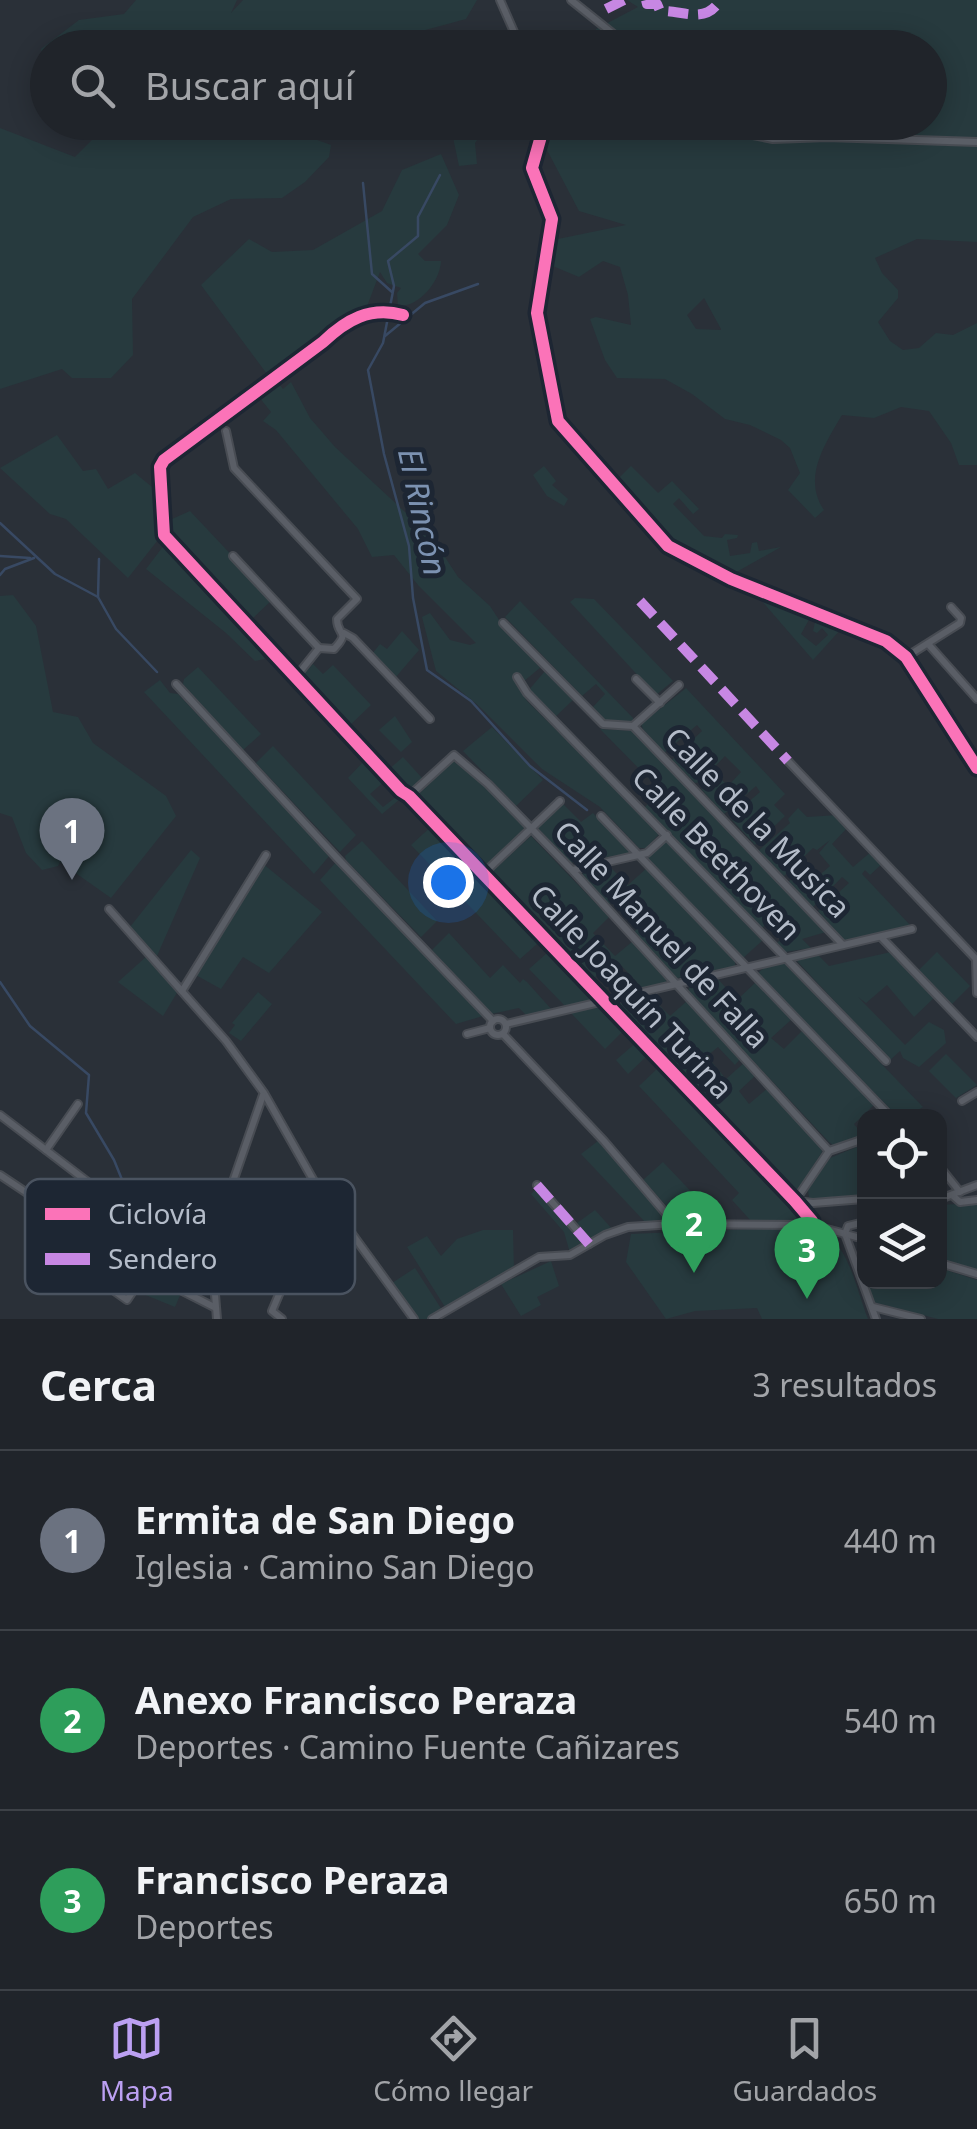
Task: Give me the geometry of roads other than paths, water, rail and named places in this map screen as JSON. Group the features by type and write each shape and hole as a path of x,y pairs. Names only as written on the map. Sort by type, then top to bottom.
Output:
{"street":[{"path":"500,0 513,30"},
{"path":"571,0 608,30"},
{"path":"540,140 532,168 552,219 537,313 558,421 668,546 730,579 886,640 906,657 977,768"},
{"path":"927,140 977,142"},
{"name":"Calle Joaquín Turina","path":"403,315 378,310 340,326 164,460 160,468 164,535 401,792 484,873 795,1201 812,1225"},
{"path":"226,431 234,468 357,598 337,619 344,633 430,719"},
{"path":"233,556 319,648 334,649 344,633"},
{"path":"906,657 960,623 961,618 951,607"},
{"name":"Calle de la Musica","path":"503,623 603,724 633,726 843,946"},
{"path":"929,645 977,699"},
{"path":"295,678 319,648"},
{"name":"Calle Beethoven","path":"517,677 528,694 886,1060"},
{"path":"636,679 660,702"},
{"path":"176,684 491,1025 495,1034 503,1034 604,1141 674,1224"},
{"path":"633,726 679,685"},
{"name":"Calle Manuel de Falla","path":"409,796 454,755 572,870 830,1151"},
{"path":"788,761 976,959 977,993"},
{"path":"484,873 560,801"},
{"path":"602,816 883,1109"},
{"path":"572,870 641,856 667,834"},
{"path":"182,991 266,855"},
{"path":"109,909 226,1040 264,1093 313,1179"},
{"path":"506,1024 912,929"},
{"path":"880,936 977,1037"},
{"path":"467,1034 500,1019 506,1024"},
{"path":"503,1034 506,1024"},
{"path":"962,1101 977,1092"},
{"path":"236,1179 264,1093"},
{"path":"46,1150 78,1104"},
{"path":"0,1115 84,1179"},
{"path":"857,1141 830,1151 795,1201 857,1200"},
{"path":"0,1175 25,1192"},
{"path":"947,1183 960,1202 977,1200"},
{"path":"537,1184 589,1244"},
{"path":"947,1197 977,1185"},
{"path":"857,1224 848,1226 846,1234 876,1319"},
{"path":"432,1319 539,1257 570,1256 628,1227 812,1225 857,1238"},
{"path":"355,1238 414,1319"},
{"path":"947,1265 977,1274"},
{"path":"191,1294 216,1308"},
{"path":"215,1294 218,1319"},
{"path":"279,1294 272,1312 282,1319"},
{"path":"871,1306 920,1319"}],"waterway":[{"name":"El Rincón","path":"440,175 418,217 418,236 388,261 394,286 383,343 368,370 384,454 409,546 413,598 427,670 471,701 530,766 587,810"},
{"path":"363,183 372,274 392,292"},
{"path":"385,336 425,303 478,284"},
{"path":"0,523 55,574 98,597 116,629 157,672"},
{"path":"0,556 30,558"},
{"path":"0,575 5,569 34,558"},
{"path":"98,597 99,559"},
{"path":"0,982 30,1026 89,1075 86,1113 122,1179"}],"place":[{"name":"Ermita de San Diego","path":"72,880"},
{"name":"Anexo Francisco Peraza","path":"694,1273"},
{"name":"Francisco Peraza","path":"807,1299"}]}
